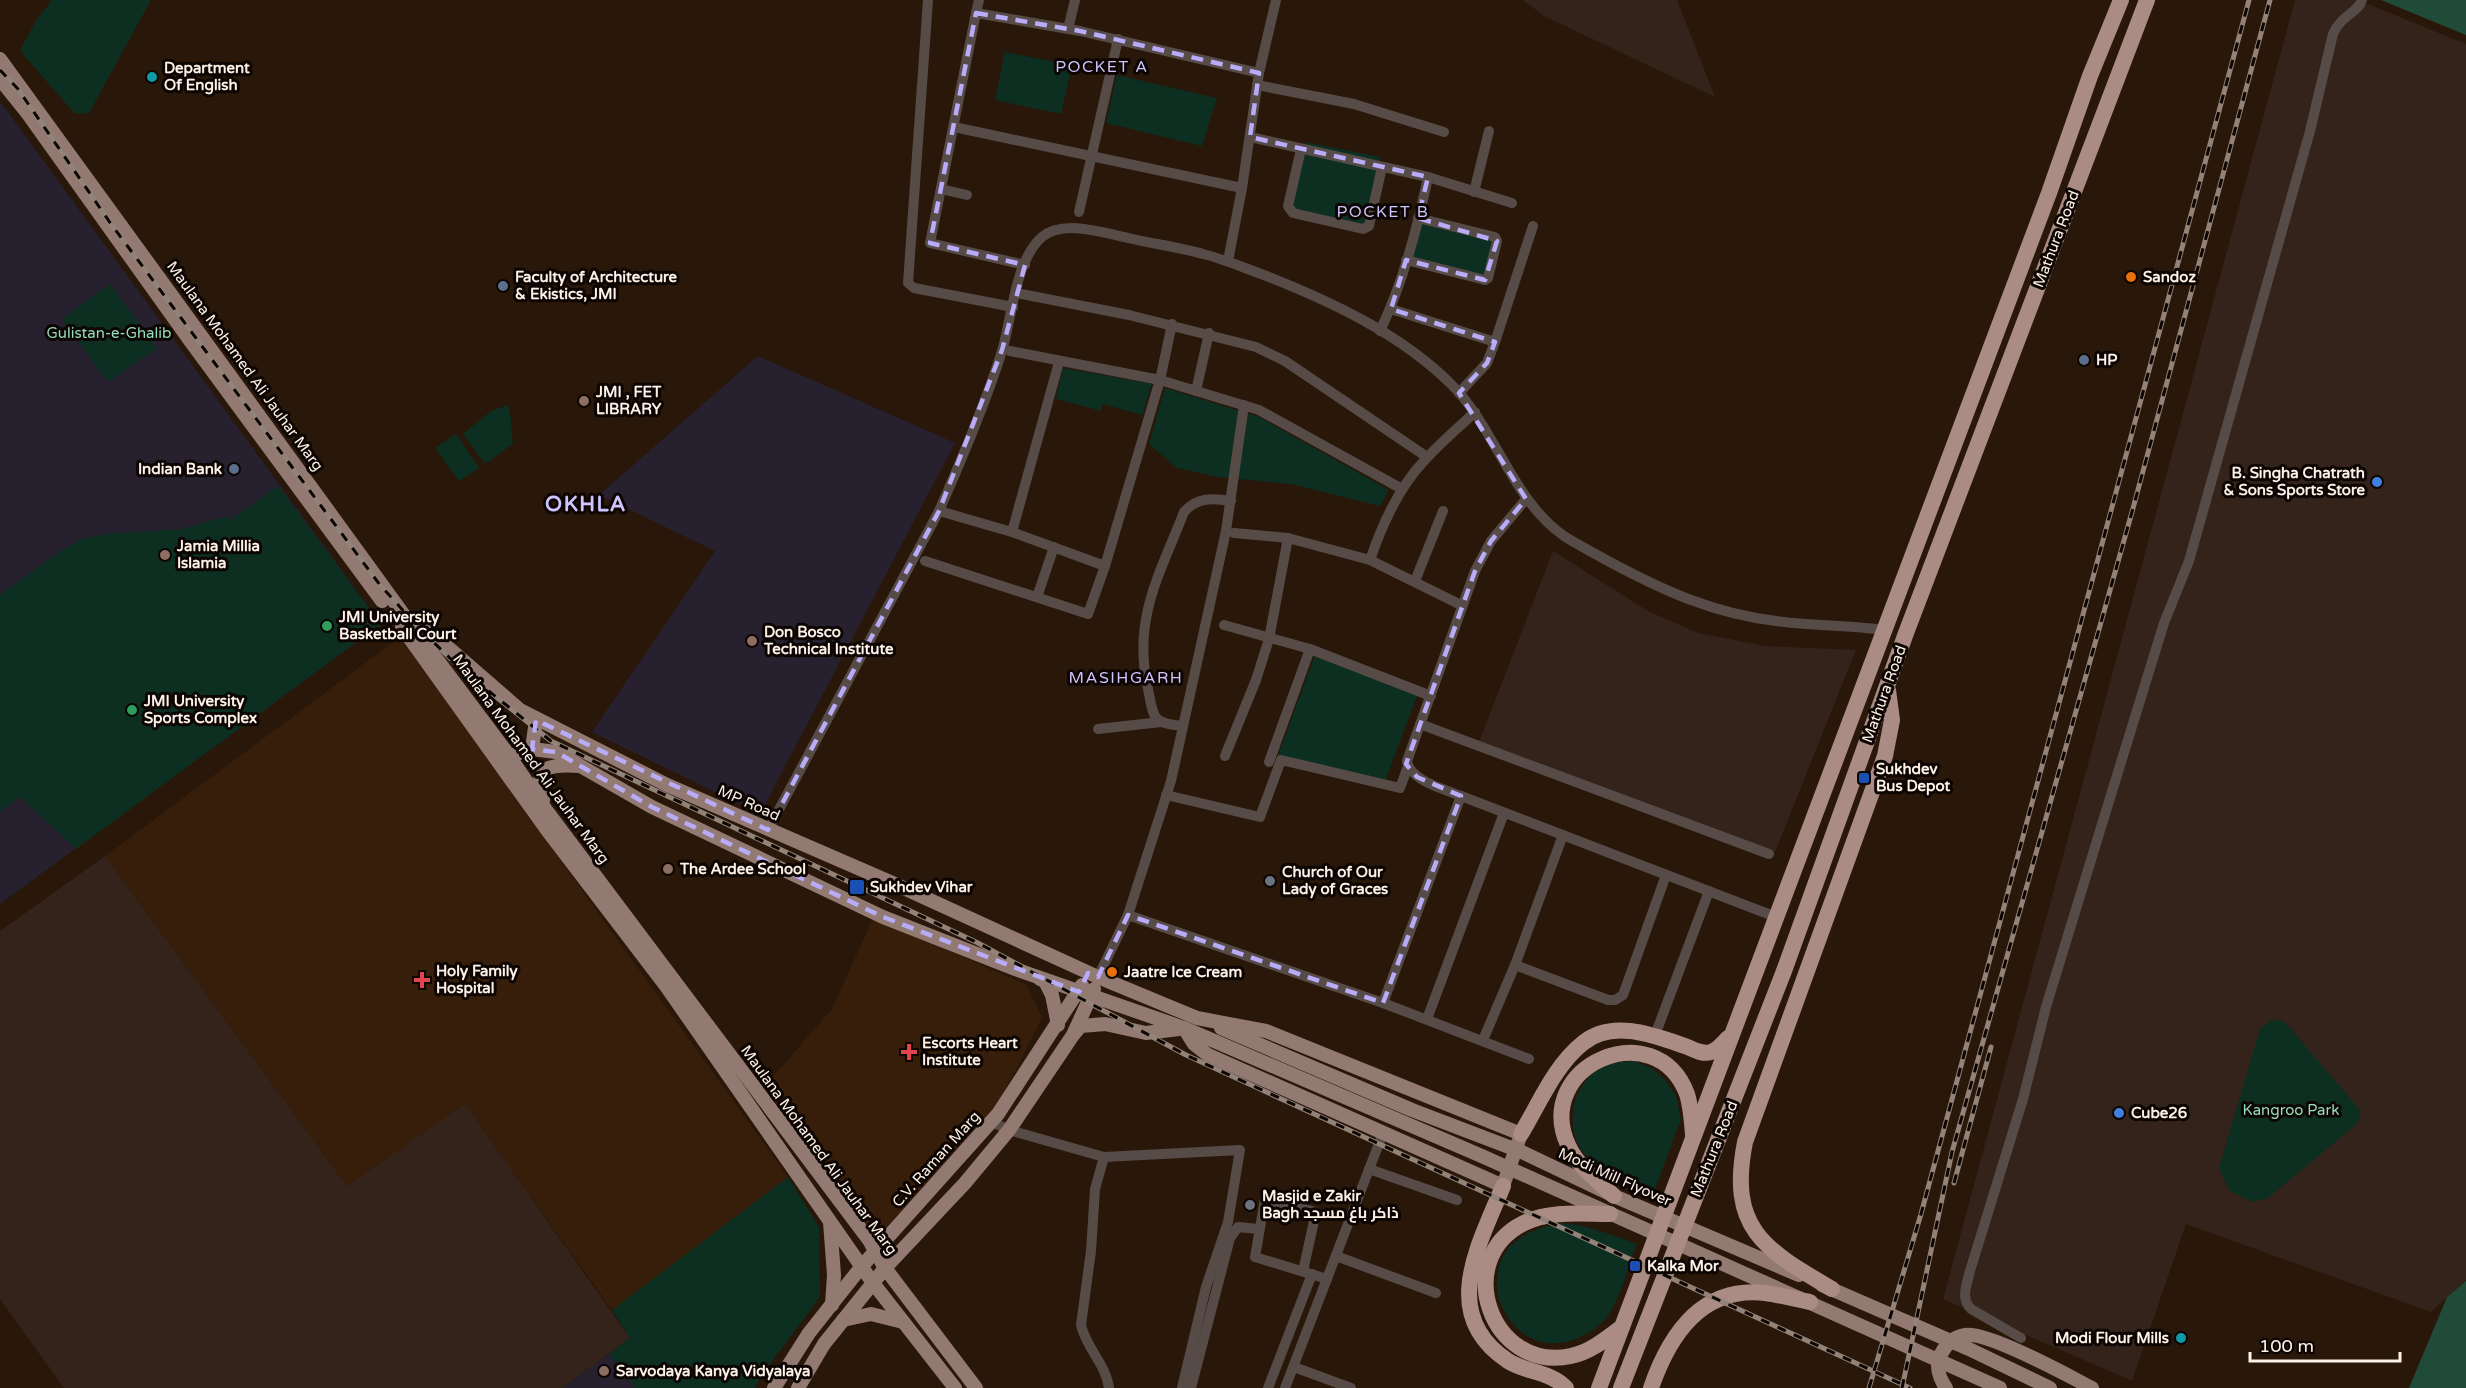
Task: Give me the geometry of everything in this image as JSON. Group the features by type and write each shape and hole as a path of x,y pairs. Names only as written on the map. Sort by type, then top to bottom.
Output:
{"highway":[{"name":"Mathura Road","path":"1599,1388 2049,193 2090,76 2121,0"},
{"name":"Mathura Road","path":"1621,1388 1784,972 1887,684 2147,0"},
{"path":"1832,1289 1784,1260 1757,1236 1745,1211 1740,1171 1745,1142 1885,756 1892,720 1887,684"},
{"path":"1521,1134 1565,1061 1584,1042 1602,1032 1622,1029 1704,1053 1719,1048 1733,1032"},
{"path":"1614,1196 1575,1157 1564,1135 1562,1112 1564,1100 1575,1078 1583,1070 1603,1057 1638,1053 1650,1056 1670,1068 1686,1093 1694,1138"},
{"path":"1503,1186 1470,1271 1468,1292 1472,1313 1480,1332 1501,1356 1519,1367 1551,1376 1566,1388"},
{"path":"1610,1214 1555,1215 1524,1223 1500,1243 1492,1256 1485,1287 1492,1317 1506,1336 1526,1350 1540,1356 1556,1358 1587,1351 1623,1326"},
{"path":"1651,1388 1659,1365 1677,1333 1696,1313 1711,1304 1746,1293 1764,1293 1810,1302"}],"main road":[{"name":"Maulana Mohamed Ali Jauhar Marg","path":"0,59 165,295 505,760 829,1217 873,1283 955,1388"},
{"name":"Maulana Mohamed Ali Jauhar Marg","path":"0,79 165,295"},
{"name":"MP Road","path":"405,625 428,630 520,710 536,720 667,785 913,892 1093,975 1197,1018"},
{"path":"532,750 536,720"},
{"path":"505,760 532,750 556,752 652,807 883,917 1045,981 1052,995 1058,1025"},
{"name":"Maulana Mohamed Ali Jauhar Marg","path":"505,760 546,810 869,1240 874,1253 976,1388"},
{"path":"546,810 538,783 540,775 548,767 584,766"},
{"path":"1015,969 1184,1028 1484,1157 2000,1388"},
{"name":"C.V. Raman Marg","path":"798,1388 824,1344 885,1268 965,1183 1009,1130 1073,1035 1093,975"},
{"name":"C.V. Raman Marg","path":"774,1388 809,1333 862,1266 992,1122 1058,1025 1085,994"},
{"path":"1184,1028 1194,1044 1208,1055 1503,1186 1521,1134 1266,1031 1197,1018"},
{"name":"Modi Mill Flyover","path":"1197,1018 1412,1110 1522,1152 1614,1196 1832,1289 2050,1388"},
{"path":"1073,1035 1082,1026 1105,1024 1146,1033 1184,1028"},
{"path":"829,1217 834,1250 832,1305"},
{"path":"843,1320 871,1314 903,1322"},
{"path":"1946,1388 1941,1381 1938,1369 1939,1357 1950,1342 1966,1335 1978,1335 2031,1357 2092,1388"}],"street":[{"path":"928,0 908,283 914,288 1013,307"},
{"path":"979,0 931,244 1025,265"},
{"path":"1068,29 1074,0"},
{"path":"1228,261 1242,188 1259,73 1276,0"},
{"path":"2021,1338 1966,1305 1964,1299 1970,1271 2023,1099 2046,1007 2107,808 2164,624 2189,561 2310,131 2333,34 2340,21 2359,8 2362,0"},
{"path":"976,13 1118,39 1259,73"},
{"path":"1079,213 1118,39"},
{"path":"1257,85 1354,104 1444,132"},
{"path":"954,127 1242,188"},
{"path":"1474,192 1489,131"},
{"path":"1250,137 1428,177 1512,203"},
{"path":"1302,149 1288,206 1293,213 1364,230 1369,226 1382,167"},
{"path":"1380,331 1391,309 1428,177"},
{"path":"941,189 967,195"},
{"path":"1406,260 1485,280 1488,278 1497,241 1495,237 1418,218"},
{"path":"1459,393 1487,363 1533,226"},
{"path":"768,830 939,511 958,469 1002,350 1025,265 1039,239 1052,231 1066,229 1104,234 1228,261 1305,291 1358,317 1429,364 1459,393 1475,412 1526,499 1563,535 1681,598 1728,612 1777,621 1884,630"},
{"path":"1016,293 1172,324 1256,347 1285,362 1427,457"},
{"path":"1391,309 1495,342"},
{"path":"926,561 1088,614 1105,566 1146,423 1161,380 1172,324"},
{"path":"1196,391 1209,333"},
{"path":"1010,351 1161,380 1259,410 1402,489"},
{"path":"1012,532 1059,362"},
{"path":"1093,975 1128,915 1166,795 1231,501 1244,405"},
{"path":"1370,560 1380,530 1402,489 1427,457 1475,412"},
{"path":"1161,722 1156,718 1152,709 1143,669 1143,634 1147,606 1184,512 1190,504 1202,499 1231,501"},
{"path":"1166,795 1260,817 1281,760 1400,788 1408,766 1407,761 1475,571 1491,541 1526,499"},
{"path":"939,511 1012,532 1105,566"},
{"path":"1415,581 1443,511"},
{"path":"1234,533 1288,538 1370,560 1461,605"},
{"path":"1225,756 1256,680 1269,639 1288,538"},
{"path":"1037,597 1054,547"},
{"path":"1224,625 1310,649 1431,696"},
{"path":"1269,762 1310,649"},
{"path":"1098,729 1161,722 1183,726"},
{"path":"1420,724 1769,854"},
{"path":"1408,766 1417,777 1461,796 1776,917"},
{"path":"1383,1003 1461,796"},
{"path":"1427,1019 1504,813"},
{"path":"1484,1040 1515,965 1563,835"},
{"path":"1515,965 1608,1000 1619,998 1623,995 1666,875"},
{"path":"1654,1038 1709,891"},
{"path":"1128,915 1383,1003 1529,1059"},
{"path":"992,1122 1009,1130 1104,1157 1240,1150 1228,1222 1206,1287 1182,1388"},
{"path":"1285,1388 1383,1133"},
{"path":"1104,1157 1095,1189 1091,1251 1081,1325 1084,1338 1101,1364 1109,1388"},
{"path":"1369,1169 1457,1200"},
{"path":"1268,1388 1308,1273 1316,1212 1265,1198 1255,1257 1308,1273 1327,1279"},
{"path":"1191,1388 1230,1238 1238,1227 1258,1230"},
{"path":"1336,1256 1436,1293"},
{"path":"1294,1367 1351,1388"}],"highlighted area":[{"path":"976,13 1080,31 1259,73 1250,137 1428,177 1418,218 1497,241 1485,280 1406,260 1391,309 1495,342 1487,363 1459,393 1526,499 1491,541 1475,571 1406,764 1417,777 1461,796 1383,1003 1128,915 1098,977 1088,973 1079,992 883,917 652,807 556,752 532,749 536,720 768,830 939,511 1002,350 1025,265 930,243"}],"shaded area":[{"path":"1523,0 1677,0 1715,97 1544,16"},
{"path":"2295,0 2358,0 2466,44 2466,1280 2431,1312 2186,1224 2132,1381 1943,1299"},
{"name":"Jamia Millia Islamia","path":"0,101 381,624 0,904"},
{"name":"Don Bosco Technical Institute","path":"758,356 955,443 760,814 592,732 715,551 599,495"},
{"path":"1553,551 1648,611 1698,633 1765,646 1856,650 1775,852 1479,742"},
{"name":"Holy Family Hospital","path":"400,637 788,1177 612,1310 465,1105 347,1186 105,856"},
{"path":"105,856 347,1186 465,1104 630,1338 563,1388 64,1388 0,1299 0,931"},
{"name":"Escorts Heart Institute","path":"873,918 1027,985 1042,1018 995,1110 876,1243 764,1087 832,1009"},
{"name":"Sarvodaya Kanya Vidyalaya","path":"609,1354 635,1388 563,1388"}],"green space":[{"path":"52,0 151,0 89,113 75,114 20,51 35,22"},
{"path":"2381,0 2466,0 2466,35"},
{"path":"1005,52 1072,65 1061,114 995,100"},
{"path":"1117,75 1217,98 1202,146 1106,123"},
{"path":"1306,142 1380,157 1365,226 1291,209"},
{"path":"1417,219 1493,239 1487,277 1404,258"},
{"name":"Gulistan-e-Ghalib","path":"110,284 157,348 108,382 62,319"},
{"path":"1063,368 1152,384 1142,415 1103,404 1101,411 1056,399"},
{"path":"1165,388 1259,417 1389,490 1380,506 1290,484 1218,477 1177,468 1149,444"},
{"path":"508,405 513,444 485,464 463,434 491,411"},
{"path":"456,434 479,468 459,481 435,448"},
{"name":"JMI University Sports Complex","path":"278,486 381,624 76,849 20,797 0,812 0,595 79,540 104,534 182,529 227,516 230,520"},
{"path":"1315,655 1417,696 1384,784 1276,761"},
{"name":"Kangroo Park","path":"2271,1020 2284,1021 2360,1110 2358,1123 2268,1198 2253,1202 2230,1191 2219,1168 2260,1029"},
{"path":"1633,1061 1652,1068 1666,1081 1676,1096 1681,1119 1653,1195 1622,1183 1601,1171 1581,1150 1574,1134 1575,1101 1585,1082 1592,1074 1605,1066"},
{"path":"788,1177 819,1227 820,1297 764,1372 755,1388 635,1388 609,1354 630,1338 612,1310"},
{"path":"1562,1223 1591,1228 1637,1244 1620,1292 1607,1317 1597,1327 1578,1338 1555,1343 1535,1340 1518,1329 1505,1313 1498,1294 1497,1274 1504,1254 1520,1238 1535,1230"},
{"path":"2466,1281 2466,1388 2409,1388 2447,1297"}],"railway":[{"path":"1869,1388 1921,1214 2249,0"},
{"path":"1902,1388 1952,1152 2132,512 2270,0"},
{"path":"0,70 18,89 111,224 380,585 459,667 551,741 978,943 1186,1055 1910,1388"},
{"path":"1954,1183 1991,1047"}],"place":[{"name":"Department Of English","path":"152,77"},
{"name":"Sandoz","path":"2131,277"},
{"name":"Faculty of Architecture & Ekistics, JMI","path":"503,286"},
{"name":"HP","path":"2084,360"},
{"name":"JMI , FET LIBRARY","path":"584,401"},
{"name":"Indian Bank","path":"234,469"},
{"name":"B. Singha Chatrath & Sons Sports Store","path":"2377,482"},
{"name":"Jamia Millia Islamia","path":"165,555"},
{"name":"JMI University Basketball Court","path":"327,626"},
{"name":"Don Bosco Technical Institute","path":"752,641"},
{"name":"JMI University Sports Complex","path":"132,710"},
{"name":"Sukhdev Bus Depot","path":"1864,778"},
{"name":"The Ardee School","path":"668,869"},
{"name":"Church of Our Lady of Graces","path":"1270,881"},
{"name":"Sukhdev Vihar","path":"857,887"},
{"name":"Jaatre Ice Cream","path":"1112,972"},
{"name":"Holy Family Hospital","path":"422,980"},
{"name":"Escorts Heart Institute","path":"909,1052"},
{"name":"Cube26","path":"2119,1113"},
{"name":"Masjid e Zakir Bagh ذاکر باغ مسجد","path":"1250,1205"},
{"name":"Kalka Mor","path":"1635,1266"},
{"name":"Modi Flour Mills","path":"2181,1338"},
{"name":"Sarvodaya Kanya Vidyalaya","path":"604,1371"}],"district":[{"name":"POCKET A","path":"1102,66"},
{"name":"POCKET B","path":"1383,211"},
{"name":"OKHLA","path":"586,504"},
{"name":"MASIHGARH","path":"1126,677"}]}
